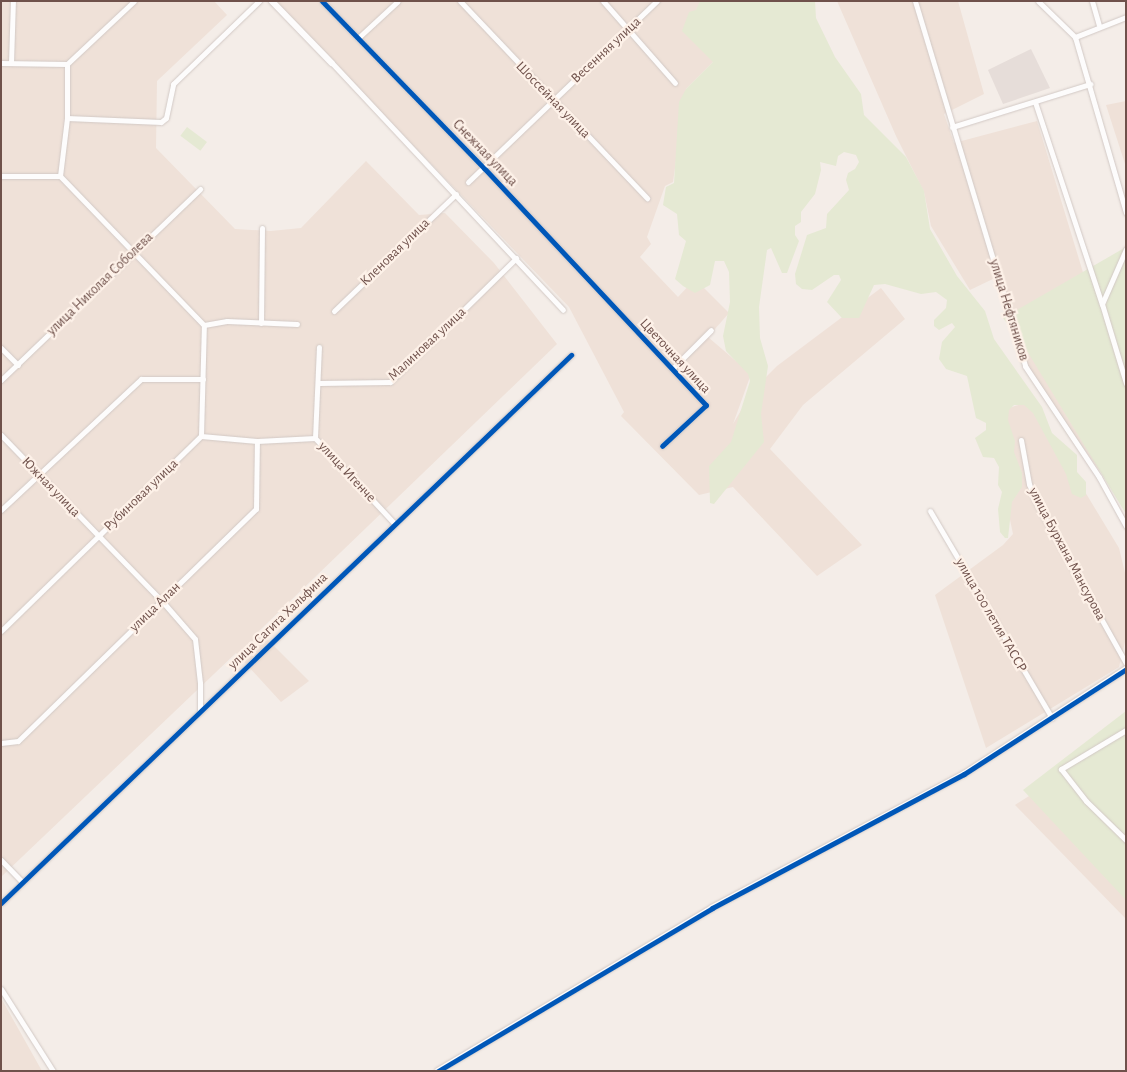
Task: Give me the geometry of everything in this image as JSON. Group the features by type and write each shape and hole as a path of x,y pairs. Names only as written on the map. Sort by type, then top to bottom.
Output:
{"street":[{"path":"11,63 13,1"},
{"path":"1,63 67,64 134,1"},
{"path":"67,118 161,122 166,118 173,84 259,1"},
{"path":"272,1 564,310"},
{"name":"Снежная улица","path":"322,1 484,168 628,322"},
{"path":"358,38 398,1"},
{"name":"Шоссейная улица","path":"460,1 647,198"},
{"path":"603,1 675,83"},
{"name":"Весенняя улица","path":"468,182 657,1"},
{"name":"улица Нефтяников","path":"916,1 944,103 1025,366 1099,477 1126,526"},
{"path":"1038,1 1075,37 1126,213"},
{"path":"1092,1 1099,26"},
{"path":"1075,37 1126,17"},
{"path":"60,176 67,118 67,64"},
{"path":"952,127 1090,84"},
{"path":"1035,102 1102,304 1126,383"},
{"path":"1,176 60,176 204,325 201,436"},
{"name":"улица Николая Соболева","path":"1,380 133,251 200,189"},
{"name":"Кленовая улица","path":"334,311 456,194"},
{"path":"262,228 262,323"},
{"path":"1102,304 1126,249"},
{"name":"Малиновая улица","path":"319,383 390,382 516,258"},
{"path":"204,325 227,321 296,324"},
{"name":"Цветочная улица","path":"628,322 706,405 662,446"},
{"path":"672,369 710,330"},
{"path":"315,438 319,383 319,347"},
{"path":"1,348 18,365"},
{"name":"улица Сагита Хальфина","path":"1,903 571,355"},
{"path":"1,510 38,473 141,379 203,379"},
{"name":"Южная улица","path":"1,435 162,600 194,639 200,683 200,711"},
{"name":"улица Игенче","path":"201,436 257,441 315,438 394,524"},
{"name":"Рубиновая улица","path":"1,631 201,436"},
{"name":"улица Бурхана Мансурова","path":"1021,440 1029,484 1037,504 1126,663"},
{"name":"улица Алан","path":"1,743 18,740 256,509 257,441"},
{"name":"улица 100 летия ТАССР","path":"930,511 1052,718"},
{"path":"438,1071 712,908 964,774 1126,669"},
{"path":"1126,730 1061,769 1086,801 1126,840"},
{"path":"1119,832 1126,828"},
{"path":"1,860 22,882"},
{"path":"1,989 53,1071"}],"shaded area":[{"path":"1,1 214,1 227,15 157,81 156,148 235,229 271,231 301,228 366,161 419,215 445,213 494,263 557,344 259,631 309,681 281,702 236,653 1,877"},
{"path":"274,1 719,1 713,62 686,89 673,182 665,186 647,237 651,244 640,257 678,297 695,279 729,313 708,337 751,374 733,424 753,390 777,366 881,288 905,319 803,405 770,449 862,545 817,576 733,487 699,495 621,416 624,412 569,307"},
{"path":"837,1 958,1 984,94 944,114 954,143 1037,121 1126,414 1126,464 1099,470 1025,366 997,277 970,290 931,226 924,192 896,136"},
{"path":"1031,49 1050,88 1003,104 988,70"},
{"path":"1126,101 1126,167 1106,105"},
{"path":"1030,401 1119,548 1126,577 1126,638 1119,667 986,748 935,595 1003,545 1013,534 1006,501 1000,411"},
{"path":"1126,735 1126,919 1015,805"},
{"path":"1,998 42,1071 1,1071"}],"green space":[{"path":"700,1 815,1 816,18 835,57 861,94 864,115 906,157 924,191 930,229 957,276 985,311 994,339 1042,407 1052,433 1077,455 1077,472 1086,482 1086,495 1081,498 1072,494 1066,474 1033,413 1024,405 1014,405 1009,410 1008,420 1015,441 1014,452 1022,473 1022,487 1012,502 1008,538 1005,538 1000,532 998,509 1002,492 998,485 999,467 994,458 983,457 975,438 986,430 986,423 976,418 967,376 946,369 939,359 942,342 955,327 952,323 939,330 934,326 934,320 946,308 947,300 936,292 921,294 885,284 874,285 859,318 842,318 827,302 841,280 839,275 834,275 812,290 802,289 796,284 795,274 807,235 826,228 827,214 849,190 846,180 848,173 855,169 859,162 856,155 844,152 838,156 836,166 820,162 821,170 815,194 801,212 801,222 795,226 795,235 799,241 787,273 782,273 771,248 767,250 759,307 760,338 768,366 761,414 764,442 714,504 710,503 709,466 731,442 750,381 748,374 726,351 723,336 730,302 729,272 724,261 715,261 710,285 695,293 675,279 686,241 679,235 677,214 663,205 666,187 674,183 679,102 686,89 713,62 682,31 689,12 696,10"},
{"path":"187,127 207,142 200,151 180,136"},
{"path":"1126,247 1126,514 1024,346 1003,318"},
{"path":"1126,711 1126,900 1023,790"}],"cycle path":[{"path":"322,1 484,168 706,405 662,446"},
{"path":"1,903 571,355"},
{"path":"438,1071 712,908 964,774 1126,669"}]}
